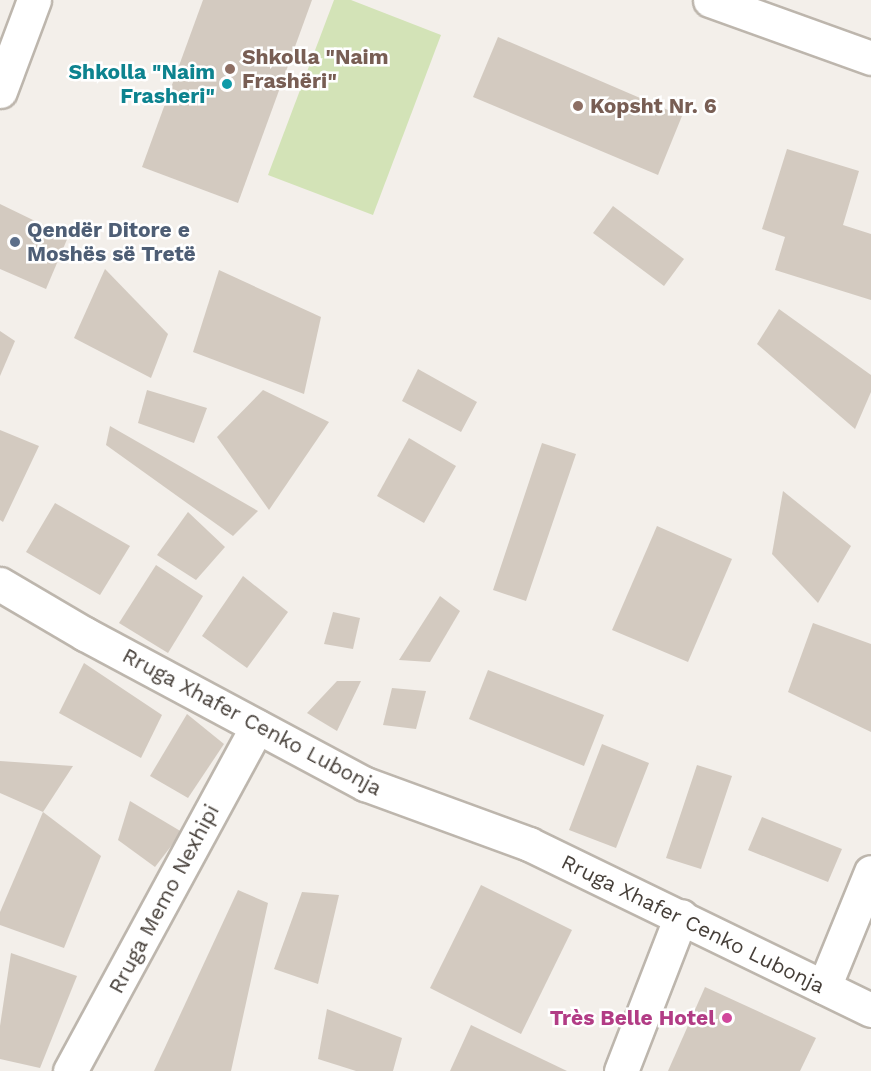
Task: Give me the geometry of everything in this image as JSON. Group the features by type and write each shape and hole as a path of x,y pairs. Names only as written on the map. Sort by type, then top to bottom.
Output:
{"street":[{"path":"0,91 34,0"},
{"path":"720,2 871,58"},
{"name":"Rruga Xhafer Cenko Lubonja","path":"0,584 365,784 529,844 871,1010"},
{"name":"Rruga Memo Nexhipi","path":"70,1071 256,726"},
{"path":"824,987 871,872"},
{"path":"621,1071 681,916"}],"green space":[{"path":"334,0 351,0 441,35 373,215 268,175"}],"building":[{"name":"Shkolla \"Naim Frasheri\"","path":"203,0 312,0 238,203 142,167"},
{"name":"Kopsht Nr. 6","path":"498,37 682,116 658,175 473,97"},
{"path":"787,149 859,171 843,225 871,234 871,300 775,270 785,237 762,229"},
{"path":"0,204 68,237 46,289 0,269"},
{"path":"613,206 684,259 664,286 593,233"},
{"path":"105,269 168,334 151,378 74,338"},
{"path":"219,270 321,317 304,394 193,352"},
{"path":"779,309 871,375 871,392 855,429 757,344"},
{"path":"0,331 15,341 0,376"},
{"path":"418,369 477,402 461,432 402,401"},
{"path":"147,390 207,408 194,443 138,423"},
{"path":"263,390 329,422 269,510 217,437"},
{"path":"110,426 258,511 233,536 106,445"},
{"path":"0,430 39,446 3,522 0,520"},
{"path":"409,438 456,466 424,523 377,496"},
{"path":"542,443 576,454 526,601 493,590"},
{"path":"783,491 851,546 818,603 772,554"},
{"path":"55,503 130,546 100,595 26,552"},
{"path":"188,512 225,547 196,580 157,555"},
{"path":"657,526 732,559 688,662 612,630"},
{"path":"156,565 203,596 168,653 119,623"},
{"path":"243,576 288,612 247,668 202,636"},
{"path":"440,596 460,611 430,662 399,660"},
{"path":"333,612 360,618 353,649 324,644"},
{"path":"813,623 871,644 871,732 788,692"},
{"path":"84,663 162,715 141,758 59,713"},
{"path":"488,670 604,715 584,766 469,719"},
{"path":"337,681 361,681 337,731 307,713"},
{"path":"392,688 426,691 416,729 383,725"},
{"path":"187,714 224,744 188,798 150,776"},
{"path":"602,744 649,763 616,848 569,830"},
{"path":"0,761 73,766 43,812 0,793"},
{"path":"697,765 732,776 701,869 666,858"},
{"path":"130,801 182,832 155,867 118,840"},
{"path":"43,812 101,856 64,948 0,925 0,912"},
{"path":"762,817 842,849 828,882 748,850"},
{"path":"481,885 572,930 521,1034 430,988"},
{"path":"238,890 268,903 231,1071 154,1071"},
{"path":"302,892 339,895 318,984 274,969"},
{"path":"11,953 77,976 40,1068 0,1059 0,1026"},
{"path":"705,987 816,1038 800,1071 668,1071"},
{"path":"327,1009 402,1038 393,1071 356,1071 318,1059"},
{"path":"471,1025 567,1071 450,1071"}],"place":[{"name":"Shkolla \"Naim Frashëri\"","path":"230,69"},
{"name":"Shkolla \"Naim Frasheri\"","path":"227,84"},
{"name":"Kopsht Nr. 6","path":"578,106"},
{"name":"Qendër Ditore e Moshës së Tretë","path":"15,242"},
{"name":"Très Belle Hotel","path":"727,1018"}]}
